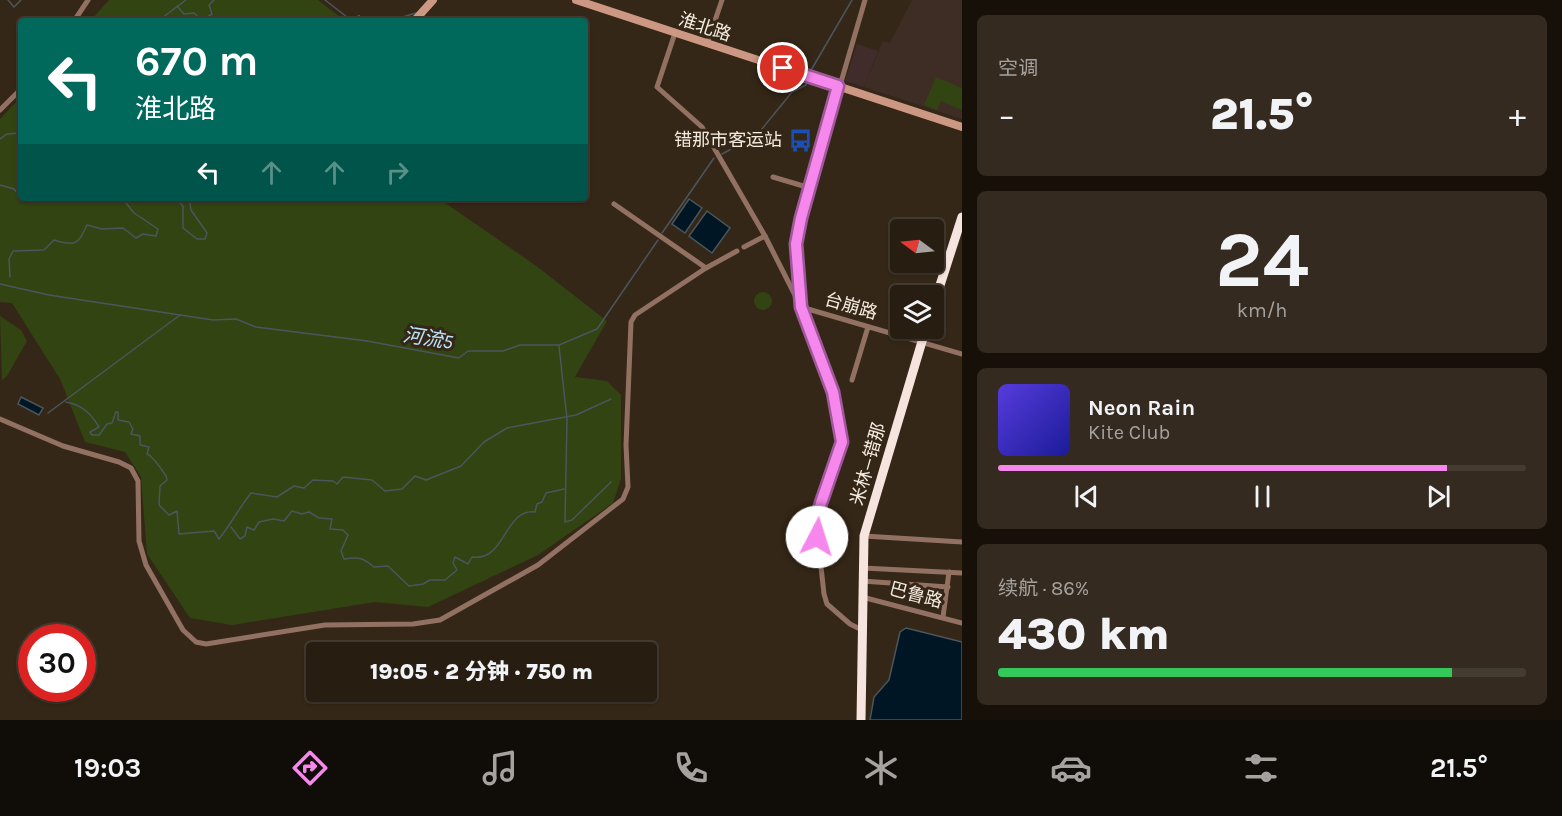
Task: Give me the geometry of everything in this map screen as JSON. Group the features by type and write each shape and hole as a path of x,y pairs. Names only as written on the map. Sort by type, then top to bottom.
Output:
{"highway":[{"path":"940,285 962,217"},
{"name":"米林—错那","path":"861,720 864,536 923,339"}],"street":[{"path":"76,18 88,0"},
{"path":"417,18 433,0"},
{"name":"淮北路","path":"576,0 962,127"},
{"path":"707,44 722,0"},
{"path":"801,307 796,244 838,86 865,0"},
{"path":"675,33 657,87 702,128 765,236 801,307 833,392 842,442 816,521 824,594 827,604 850,624 862,630"},
{"path":"0,110 18,92"},
{"path":"773,177 810,188"},
{"path":"614,204 706,268"},
{"path":"744,247 765,236"},
{"path":"0,419 70,449 120,462 131,468 140,489 137,518 143,556 183,630 196,642 206,644 325,626 413,624 440,620 538,565 623,499 628,487 626,445 631,322 635,315 706,268 737,251"},
{"name":"台崩路","path":"801,307 962,354"},
{"path":"852,380 868,327"},
{"path":"864,536 962,542"},
{"path":"863,568 962,573"},
{"path":"943,618 949,572"},
{"path":"862,581 948,587"},
{"name":"巴鲁路","path":"862,597 962,623"}],"shaded area":[{"path":"912,0 962,0 962,119 864,87 883,41 890,43"},
{"path":"857,44 878,51 864,87 845,81"}],"green space":[{"path":"109,0 318,0 341,18 93,18"},
{"path":"936,77 962,88 962,110 941,101 937,110 924,105"},
{"path":"18,100 18,201 442,201 535,265 607,321 575,377 607,381 621,395 621,479 613,503 538,555 428,607 375,602 232,625 190,618 147,554 141,477 125,452 85,442 60,379 12,303 0,302 0,119"},
{"path":"759,292 767,292 772,297 770,308 759,310 754,305 754,297"},
{"path":"0,316 21,330 27,341 7,376 2,380"}],"water":[{"path":"689,199 702,208 685,233 672,224"},
{"path":"707,211 730,228 712,253 689,236"},
{"path":"21,397 43,408 39,415 18,404"},
{"path":"906,628 962,642 962,720 870,720 874,697 889,680 900,632"}],"waterway":[{"path":"8,0 14,7 21,0"},
{"path":"162,18 186,0"},
{"path":"205,18 212,14 209,5 214,0"},
{"path":"325,0 348,18"},
{"name":"河流5","path":"810,72 852,0"},
{"path":"177,6 184,14 194,13 200,18"},
{"path":"399,18 416,13"},
{"name":"河流5","path":"722,154 757,135 792,92 806,85 808,80"},
{"path":"0,139 7,134 18,133"},
{"name":"河流5","path":"662,233 714,158"},
{"path":"0,185 14,189 18,194"},
{"path":"10,277 9,259 13,251 44,250 54,240 75,242 87,225 102,229 123,228 136,238 143,234 156,236 158,229 134,213 124,201"},
{"path":"178,201 183,206 183,228 197,239 205,239 207,233 191,210 190,201"},
{"name":"河流5","path":"0,284 49,295 213,320 236,319 256,327 367,341 459,358 468,351 503,351 520,345 559,345 597,329 658,240"},
{"path":"48,413 180,315"},
{"path":"559,346 567,419 565,522 572,520 611,482"},
{"path":"66,402 82,408 93,418 99,427 90,432 92,435 99,435 107,424 112,423 118,412 118,420 129,422 133,429 131,434 140,436 140,445 149,447 147,454 155,460 166,476 167,480 160,486 159,505 169,515 177,511 179,534 214,531 219,539 251,493 277,497 294,486 304,488 313,480 333,481 337,484 343,477 372,480 385,491 402,489 415,476 426,480 461,466 484,442 507,428 576,415 611,399"},
{"path":"231,527 240,539 245,536 247,527 254,530 259,522 273,519 284,521 292,511 302,514 309,512 319,518 332,519 330,529 343,530 348,535 341,551 344,559 360,558 374,567 388,566 409,586 423,584 430,580 445,580 457,570 453,563 455,557 468,564 472,557 492,552 517,518 525,513 535,512 537,504 542,502 546,493 564,489"}],"place":[{"name":"错那市客运站","path":"800,140"}],"route":[{"path":"783,68 838,86 801,218 796,244 801,307 833,392 842,442 816,521 817,537"}]}
